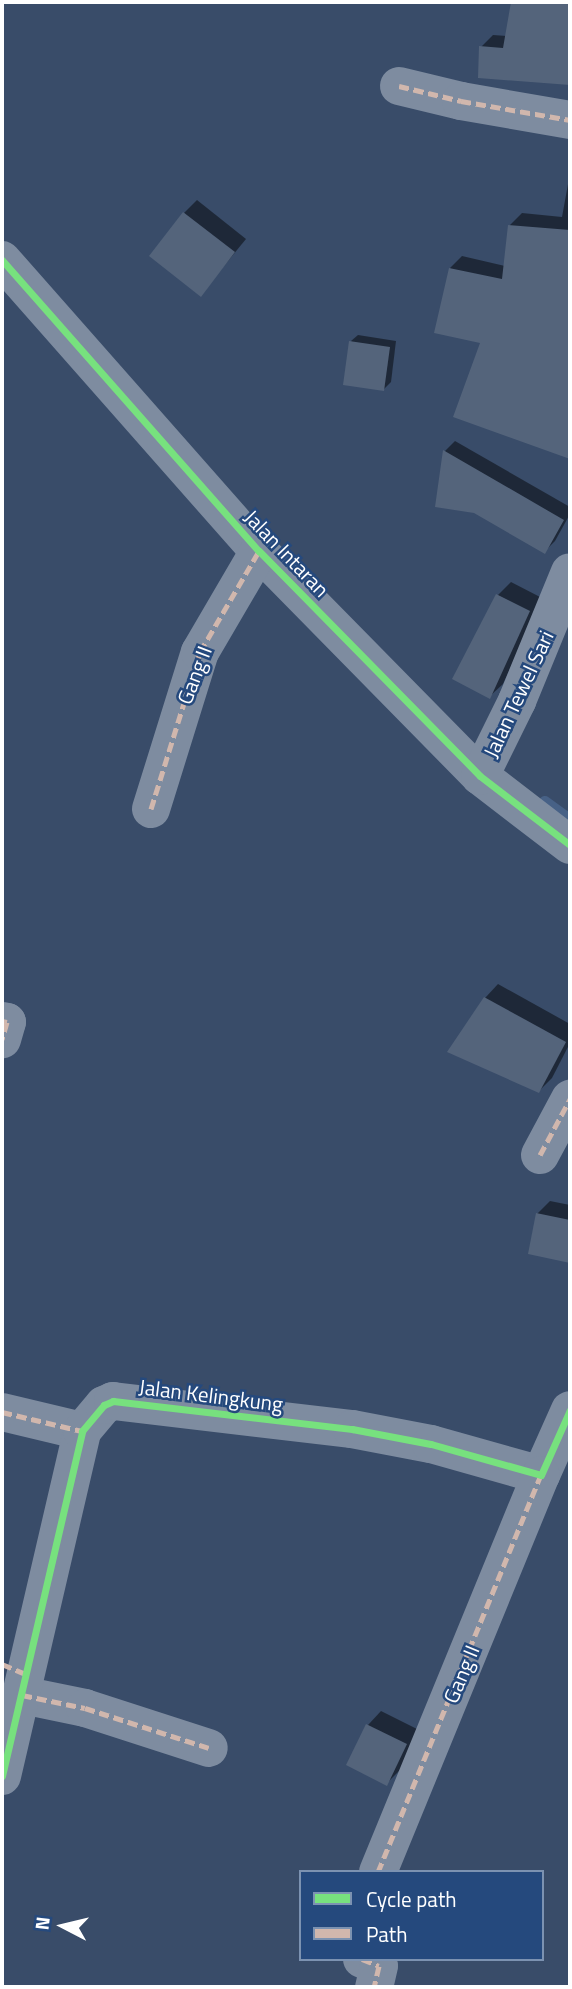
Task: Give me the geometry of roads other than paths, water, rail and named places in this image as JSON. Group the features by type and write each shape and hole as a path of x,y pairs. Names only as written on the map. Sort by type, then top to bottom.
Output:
{"street":[{"path":"399,86 461,101 570,120"},
{"name":"Jalan Intaran","path":"2,260 258,551 480,776 570,845"},
{"name":"Gang II","path":"151,809 200,653 258,551"},
{"name":"Jalan Tewel Sari","path":"480,776 517,701 570,572"},
{"path":"2,1021 7,1022 2,1039"},
{"path":"540,1155 570,1099"},
{"name":"Jalan Kelingkung","path":"2,1776 17,1678 82,1431 95,1412 113,1401 366,1432 431,1444 541,1475"},
{"path":"541,1475 570,1410"},
{"path":"2,1412 82,1431"},
{"name":"Gang II","path":"379,1870 541,1475"},
{"path":"17,1678 85,1708 209,1748"},
{"path":"367,1961 379,1966 374,1987"}],"waterway":[{"path":"545,802 570,820"}]}
